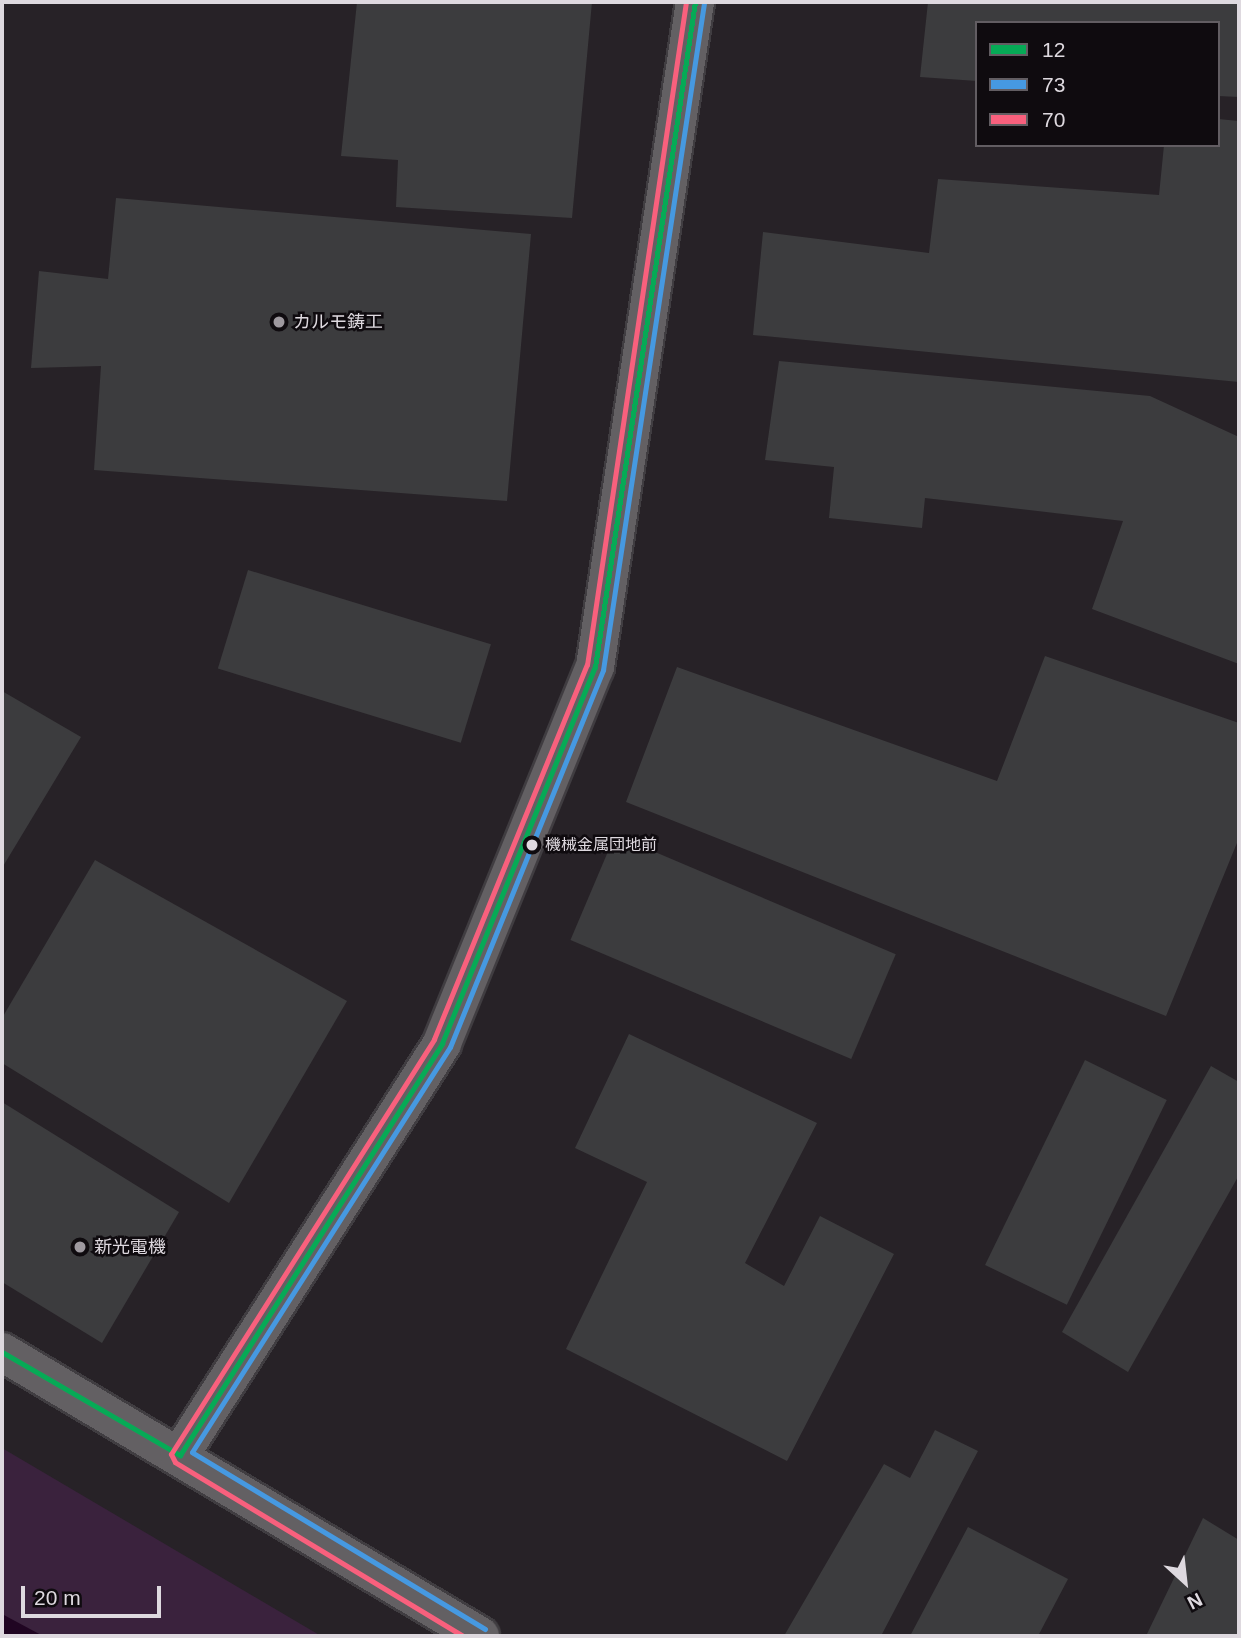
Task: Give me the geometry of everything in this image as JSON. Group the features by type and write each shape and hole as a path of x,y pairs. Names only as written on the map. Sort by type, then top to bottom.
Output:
{"street":[{"path":"180,1455 442,1043 595,667 693,32 695,2"},
{"path":"2,1352 180,1455 480,1636"}],"shaded area":[{"path":"2,1448 321,1636 2,1636"},
{"path":"2,1614 43,1636 2,1636"}],"building":[{"path":"357,2 592,2 572,218 396,207 398,160 341,156"},
{"path":"928,2 1239,2 1239,97 1220,96 1220,21 975,21 975,81 920,77"},
{"path":"1220,119 1239,121 1239,382 753,335 763,232 929,253 938,179 1159,195 1164,147 1220,147"},
{"name":"カルモ鋳工","path":"116,198 531,234 507,501 94,470 101,366 31,368 39,271 108,279"},
{"path":"779,361 1150,396 1239,437 1239,664 1092,609 1123,521 925,498 922,528 829,518 834,467 765,460"},
{"path":"248,570 491,644 461,743 218,668"},
{"path":"1045,656 1239,723 1239,838 1166,1016 626,802 677,667 997,781"},
{"path":"2,691 81,737 2,868"},
{"path":"615,835 896,954 851,1059 570,940"},
{"path":"95,860 347,1001 229,1203 2,1063 2,1018"},
{"path":"629,1034 817,1123 745,1263 784,1286 820,1216 894,1254 787,1461 566,1349 647,1182 575,1148"},
{"path":"1085,1060 1167,1100 1067,1305 985,1265"},
{"path":"1211,1066 1239,1082 1239,1175 1128,1372 1062,1332"},
{"name":"新光電機","path":"2,1102 179,1212 102,1343 2,1282"},
{"path":"935,1430 978,1451 881,1636 784,1636 884,1464 910,1478"},
{"path":"1203,1518 1239,1540 1239,1636 1146,1636"},
{"path":"968,1527 1068,1579 1038,1636 910,1636"}],"transit line":[{"name":"70","path":"463,1636 175,1462 171,1454 434,1039 587,665 686,2"},
{"name":"12","path":"180,1455 442,1043 595,667 695,2"},
{"name":"73","path":"485,1629 192,1452 450,1047 603,670 704,3"},
{"name":"12","path":"2,1352 180,1455"}],"place":[{"name":"カルモ鋳工","path":"279,322"},
{"name":"機械金属団地前","path":"532,845"},
{"name":"新光電機","path":"80,1247"}]}
